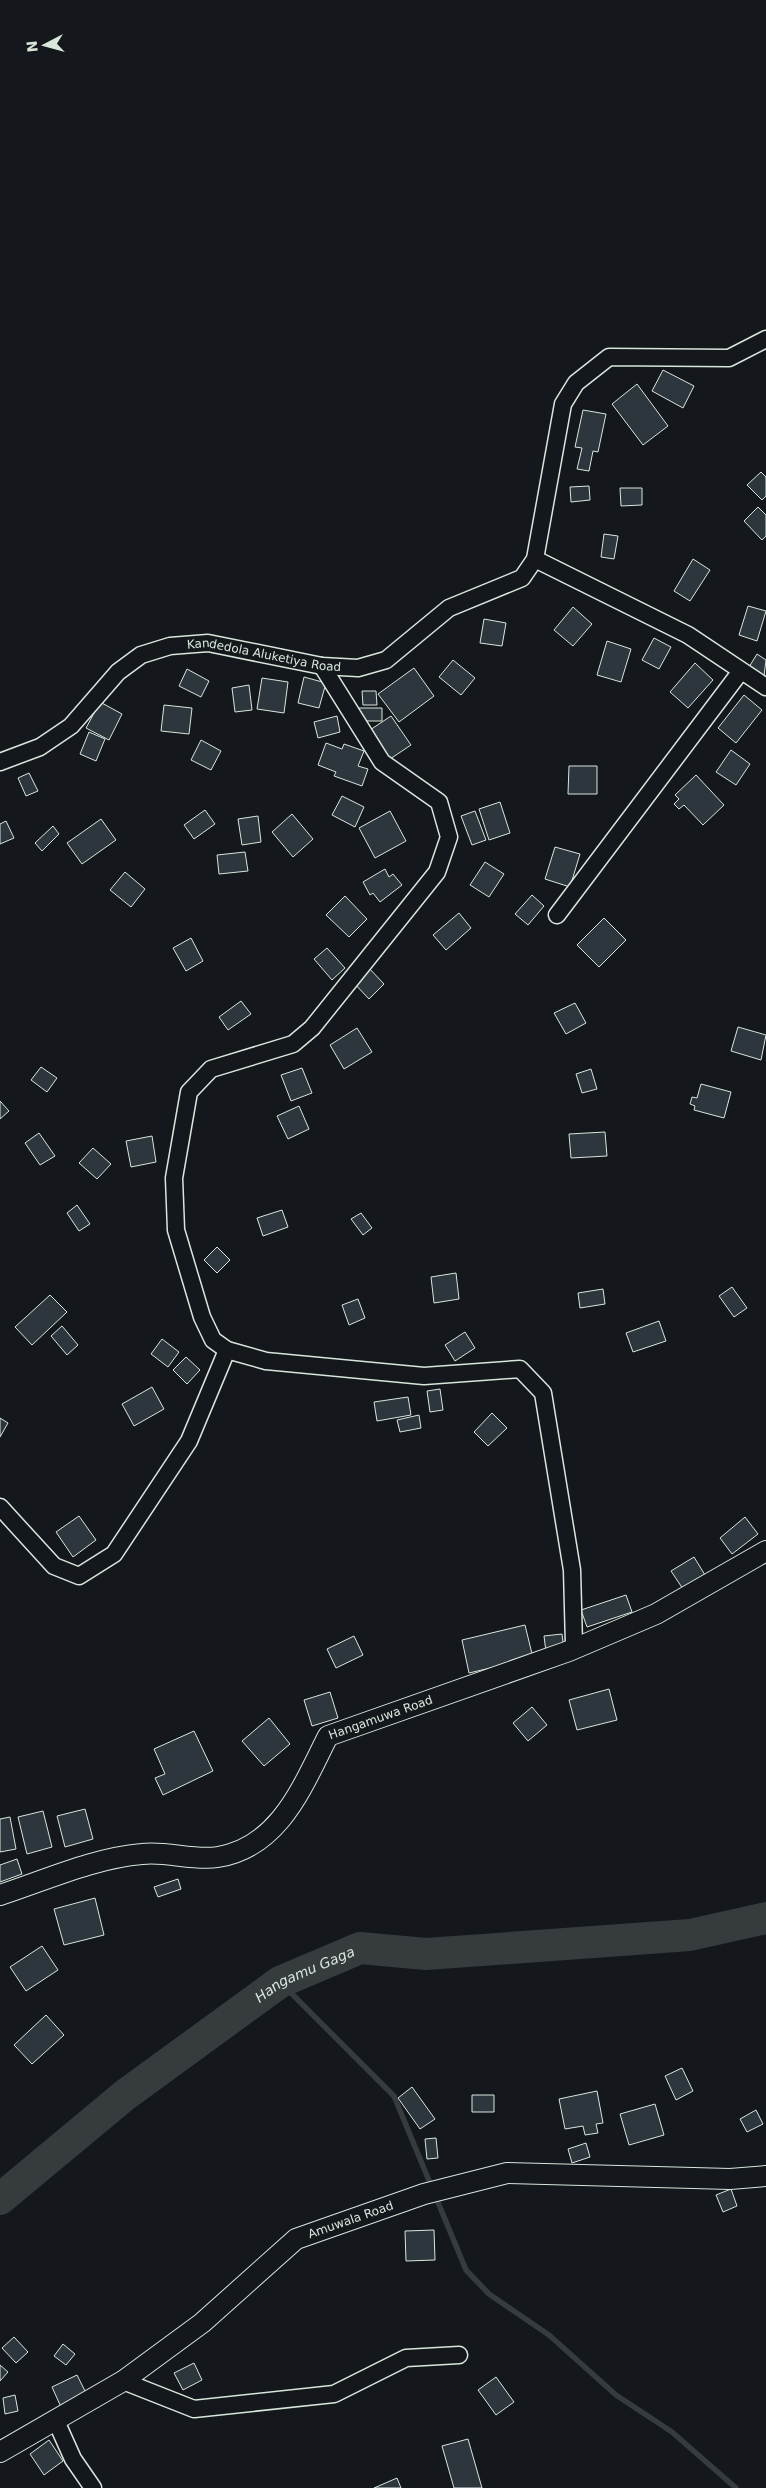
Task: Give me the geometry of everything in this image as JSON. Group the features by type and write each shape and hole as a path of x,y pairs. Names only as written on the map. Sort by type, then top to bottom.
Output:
{"street":[{"path":"766,339 729,358 609,358 576,383 563,404 535,559 688,635 766,686"},
{"name":"Kandedola Aluketiya Road","path":"0,762 40,747 71,726 118,672 141,654 170,646 208,643 322,666 358,668 386,660 449,608 522,578 535,559"},
{"path":"322,666 382,762 439,802 449,837 437,872 312,1028 294,1044 211,1069 189,1092 174,1178 176,1230 202,1317 213,1340 227,1350 266,1361 424,1376 520,1369 543,1393 572,1570 574,1645 569,1650"},
{"path":"557,915 741,671"},
{"path":"0,1507 54,1566 79,1576 114,1554 188,1441 227,1350"},
{"name":"Hangamuwa Road","path":"0,1895 113,1858 144,1853 217,1857 245,1849 273,1829 294,1801 328,1736 569,1650 656,1614 766,1551"},
{"name":"Amuwala Road","path":"0,2452 123,2381 202,2323 296,2239 424,2194 507,2173 730,2179 766,2176"},
{"path":"123,2381 194,2409 334,2394 406,2358 459,2354"},
{"path":"56,2421 73,2459 93,2488"}],"building":[{"path":"663,370 694,386 683,408 652,391"},
{"path":"637,384 668,426 643,445 612,404"},
{"path":"583,410 606,414 598,452 593,451 589,471 577,469 582,448 575,447"},
{"path":"761,472 766,477 766,496 762,500 747,485"},
{"path":"589,486 590,500 571,502 570,487"},
{"path":"620,488 642,488 642,505 621,506"},
{"path":"758,507 766,515 766,536 762,540 744,521"},
{"path":"604,534 618,536 614,559 601,557"},
{"path":"693,559 710,570 690,601 674,591"},
{"path":"748,606 766,611 757,641 739,635"},
{"path":"573,607 592,624 573,646 554,630"},
{"path":"484,619 506,623 502,646 480,643"},
{"path":"654,638 671,647 659,669 642,660"},
{"path":"607,641 631,649 621,682 597,675"},
{"path":"757,654 766,660 764,676 749,667"},
{"path":"453,660 475,678 461,695 439,677"},
{"path":"695,663 713,680 688,708 670,692"},
{"path":"414,668 434,696 399,722 378,694"},
{"path":"187,669 209,681 201,697 179,686"},
{"path":"304,677 326,683 319,708 298,703"},
{"path":"262,678 288,682 284,713 257,709"},
{"path":"249,685 252,710 235,712 232,688"},
{"path":"362,691 376,691 377,705 363,705"},
{"path":"744,695 762,710 736,743 718,728"},
{"path":"100,702 122,714 109,740 86,728"},
{"path":"164,705 192,708 189,734 161,731"},
{"path":"359,708 382,708 382,721 359,721"},
{"path":"337,716 340,732 318,738 314,722"},
{"path":"391,716 411,745 390,759 370,730"},
{"path":"89,732 105,739 96,761 80,754"},
{"path":"201,740 221,751 211,770 191,760"},
{"path":"326,743 342,749 344,744 364,751 358,766 368,769 362,786 334,776 336,772 318,765"},
{"path":"731,750 750,764 736,785 716,772"},
{"path":"569,766 597,766 597,794 568,794"},
{"path":"29,773 38,791 26,796 18,778"},
{"path":"696,775 724,805 703,825 684,805 679,809 674,804 679,799 675,795"},
{"path":"342,796 364,807 355,827 332,815"},
{"path":"500,802 510,833 489,840 479,809"},
{"path":"205,810 215,824 194,839 184,825"},
{"path":"390,811 406,841 375,858 359,828"},
{"path":"475,811 486,840 472,845 461,816"},
{"path":"292,814 313,839 293,857 272,832"},
{"path":"258,816 261,842 242,845 238,819"},
{"path":"101,819 116,840 82,864 67,843"},
{"path":"6,821 14,838 0,844 0,824"},
{"path":"53,826 59,834 42,851 35,843"},
{"path":"555,847 580,854 570,887 545,879"},
{"path":"245,852 248,871 219,874 217,855"},
{"path":"485,862 504,874 489,897 470,885"},
{"path":"385,869 389,877 393,874 402,885 380,902 373,893 370,895 363,882"},
{"path":"125,872 145,889 131,907 110,890"},
{"path":"532,895 544,906 528,925 515,914"},
{"path":"345,896 367,919 349,937 326,915"},
{"path":"459,913 471,928 446,950 433,935"},
{"path":"604,918 626,940 599,967 577,945"},
{"path":"191,938 203,961 186,971 173,948"},
{"path":"327,948 345,968 332,980 314,959"},
{"path":"367,966 384,984 369,999 352,981"},
{"path":"241,1001 251,1014 228,1030 219,1017"},
{"path":"575,1003 586,1023 566,1034 554,1013"},
{"path":"738,1027 766,1035 761,1060 731,1051"},
{"path":"357,1028 372,1052 344,1069 330,1045"},
{"path":"41,1067 57,1078 47,1092 31,1080"},
{"path":"302,1068 312,1093 291,1101 281,1075"},
{"path":"591,1069 597,1089 582,1093 576,1074"},
{"path":"701,1084 731,1092 724,1118 694,1110 695,1106 690,1104 692,1097 697,1098"},
{"path":"0,1101 9,1111 0,1119"},
{"path":"299,1106 309,1129 288,1139 277,1116"},
{"path":"605,1132 607,1156 571,1158 569,1134"},
{"path":"39,1133 55,1156 40,1165 25,1143"},
{"path":"152,1136 156,1162 131,1167 126,1141"},
{"path":"93,1148 111,1164 97,1179 79,1163"},
{"path":"77,1205 90,1224 79,1231 67,1213"},
{"path":"282,1210 288,1227 263,1236 257,1218"},
{"path":"361,1213 372,1228 363,1235 351,1219"},
{"path":"217,1247 230,1260 217,1273 204,1260"},
{"path":"456,1273 459,1299 434,1303 431,1277"},
{"path":"732,1287 747,1308 734,1317 719,1296"},
{"path":"603,1289 605,1304 580,1308 578,1293"},
{"path":"50,1295 67,1312 32,1345 15,1327"},
{"path":"358,1299 365,1318 349,1325 342,1305"},
{"path":"659,1321 666,1341 633,1352 626,1333"},
{"path":"62,1326 78,1345 67,1355 51,1336"},
{"path":"465,1332 475,1348 455,1361 445,1345"},
{"path":"162,1339 179,1352 168,1367 151,1354"},
{"path":"186,1357 200,1370 187,1384 173,1370"},
{"path":"152,1387 164,1409 134,1426 122,1404"},
{"path":"440,1389 443,1410 430,1412 427,1391"},
{"path":"408,1397 411,1415 377,1421 374,1402"},
{"path":"492,1413 507,1428 488,1446 474,1432"},
{"path":"419,1415 421,1428 400,1432 397,1420"},
{"path":"0,1418 8,1423 0,1437"},
{"path":"79,1516 96,1540 73,1557 56,1532"},
{"path":"745,1517 758,1534 732,1554 720,1538"},
{"path":"694,1557 705,1575 683,1589 671,1571"},
{"path":"626,1595 632,1612 587,1627 581,1610"},
{"path":"525,1625 533,1658 469,1673 462,1640"},
{"path":"562,1634 564,1650 546,1652 544,1636"},
{"path":"354,1636 363,1655 336,1668 327,1649"},
{"path":"609,1689 617,1720 577,1730 569,1700"},
{"path":"330,1692 338,1718 312,1726 304,1700"},
{"path":"532,1707 547,1725 528,1741 513,1723"},
{"path":"269,1718 290,1744 264,1766 242,1741"},
{"path":"194,1731 213,1771 163,1795 155,1778 165,1774 154,1749"},
{"path":"85,1809 93,1839 65,1847 57,1816"},
{"path":"43,1811 52,1847 27,1854 18,1817"},
{"path":"10,1817 16,1849 0,1852 0,1819"},
{"path":"17,1859 22,1874 0,1882 0,1865"},
{"path":"178,1879 181,1889 158,1897 154,1887"},
{"path":"95,1898 104,1935 64,1945 54,1909"},
{"path":"42,1946 58,1970 26,1991 10,1967"},
{"path":"46,2015 64,2035 32,2064 14,2045"},
{"path":"682,2068 693,2091 676,2100 665,2076"},
{"path":"412,2087 435,2119 420,2129 398,2098"},
{"path":"597,2091 603,2123 596,2124 598,2133 585,2135 583,2126 565,2129 559,2099"},
{"path":"472,2095 494,2095 494,2112 472,2112"},
{"path":"655,2104 664,2135 629,2145 620,2114"},
{"path":"756,2110 763,2124 747,2132 740,2119"},
{"path":"436,2138 438,2158 427,2159 425,2139"},
{"path":"586,2143 590,2157 572,2163 568,2149"},
{"path":"731,2189 737,2206 723,2212 716,2195"},
{"path":"434,2230 435,2260 406,2261 405,2231"},
{"path":"14,2337 28,2352 16,2363 2,2348"},
{"path":"63,2344 75,2354 66,2365 54,2356"},
{"path":"194,2363 202,2380 183,2390 174,2373"},
{"path":"0,2365 8,2372 0,2381"},
{"path":"77,2375 87,2395 61,2407 52,2387"},
{"path":"496,2377 514,2402 496,2415 478,2390"},
{"path":"15,2395 18,2411 5,2414 3,2398"},
{"path":"468,2439 482,2488 454,2488 442,2446"},
{"path":"49,2440 63,2461 44,2475 30,2454"},
{"path":"397,2478 401,2488 374,2488"}],"waterway":[{"name":"Hangamu Gaga","path":"0,2199 125,2095 280,1982 360,1948 426,1954 690,1935 766,1918"},
{"path":"280,1982 394,2096 466,2270 489,2294 549,2335 616,2395 672,2432 736,2488"}]}
